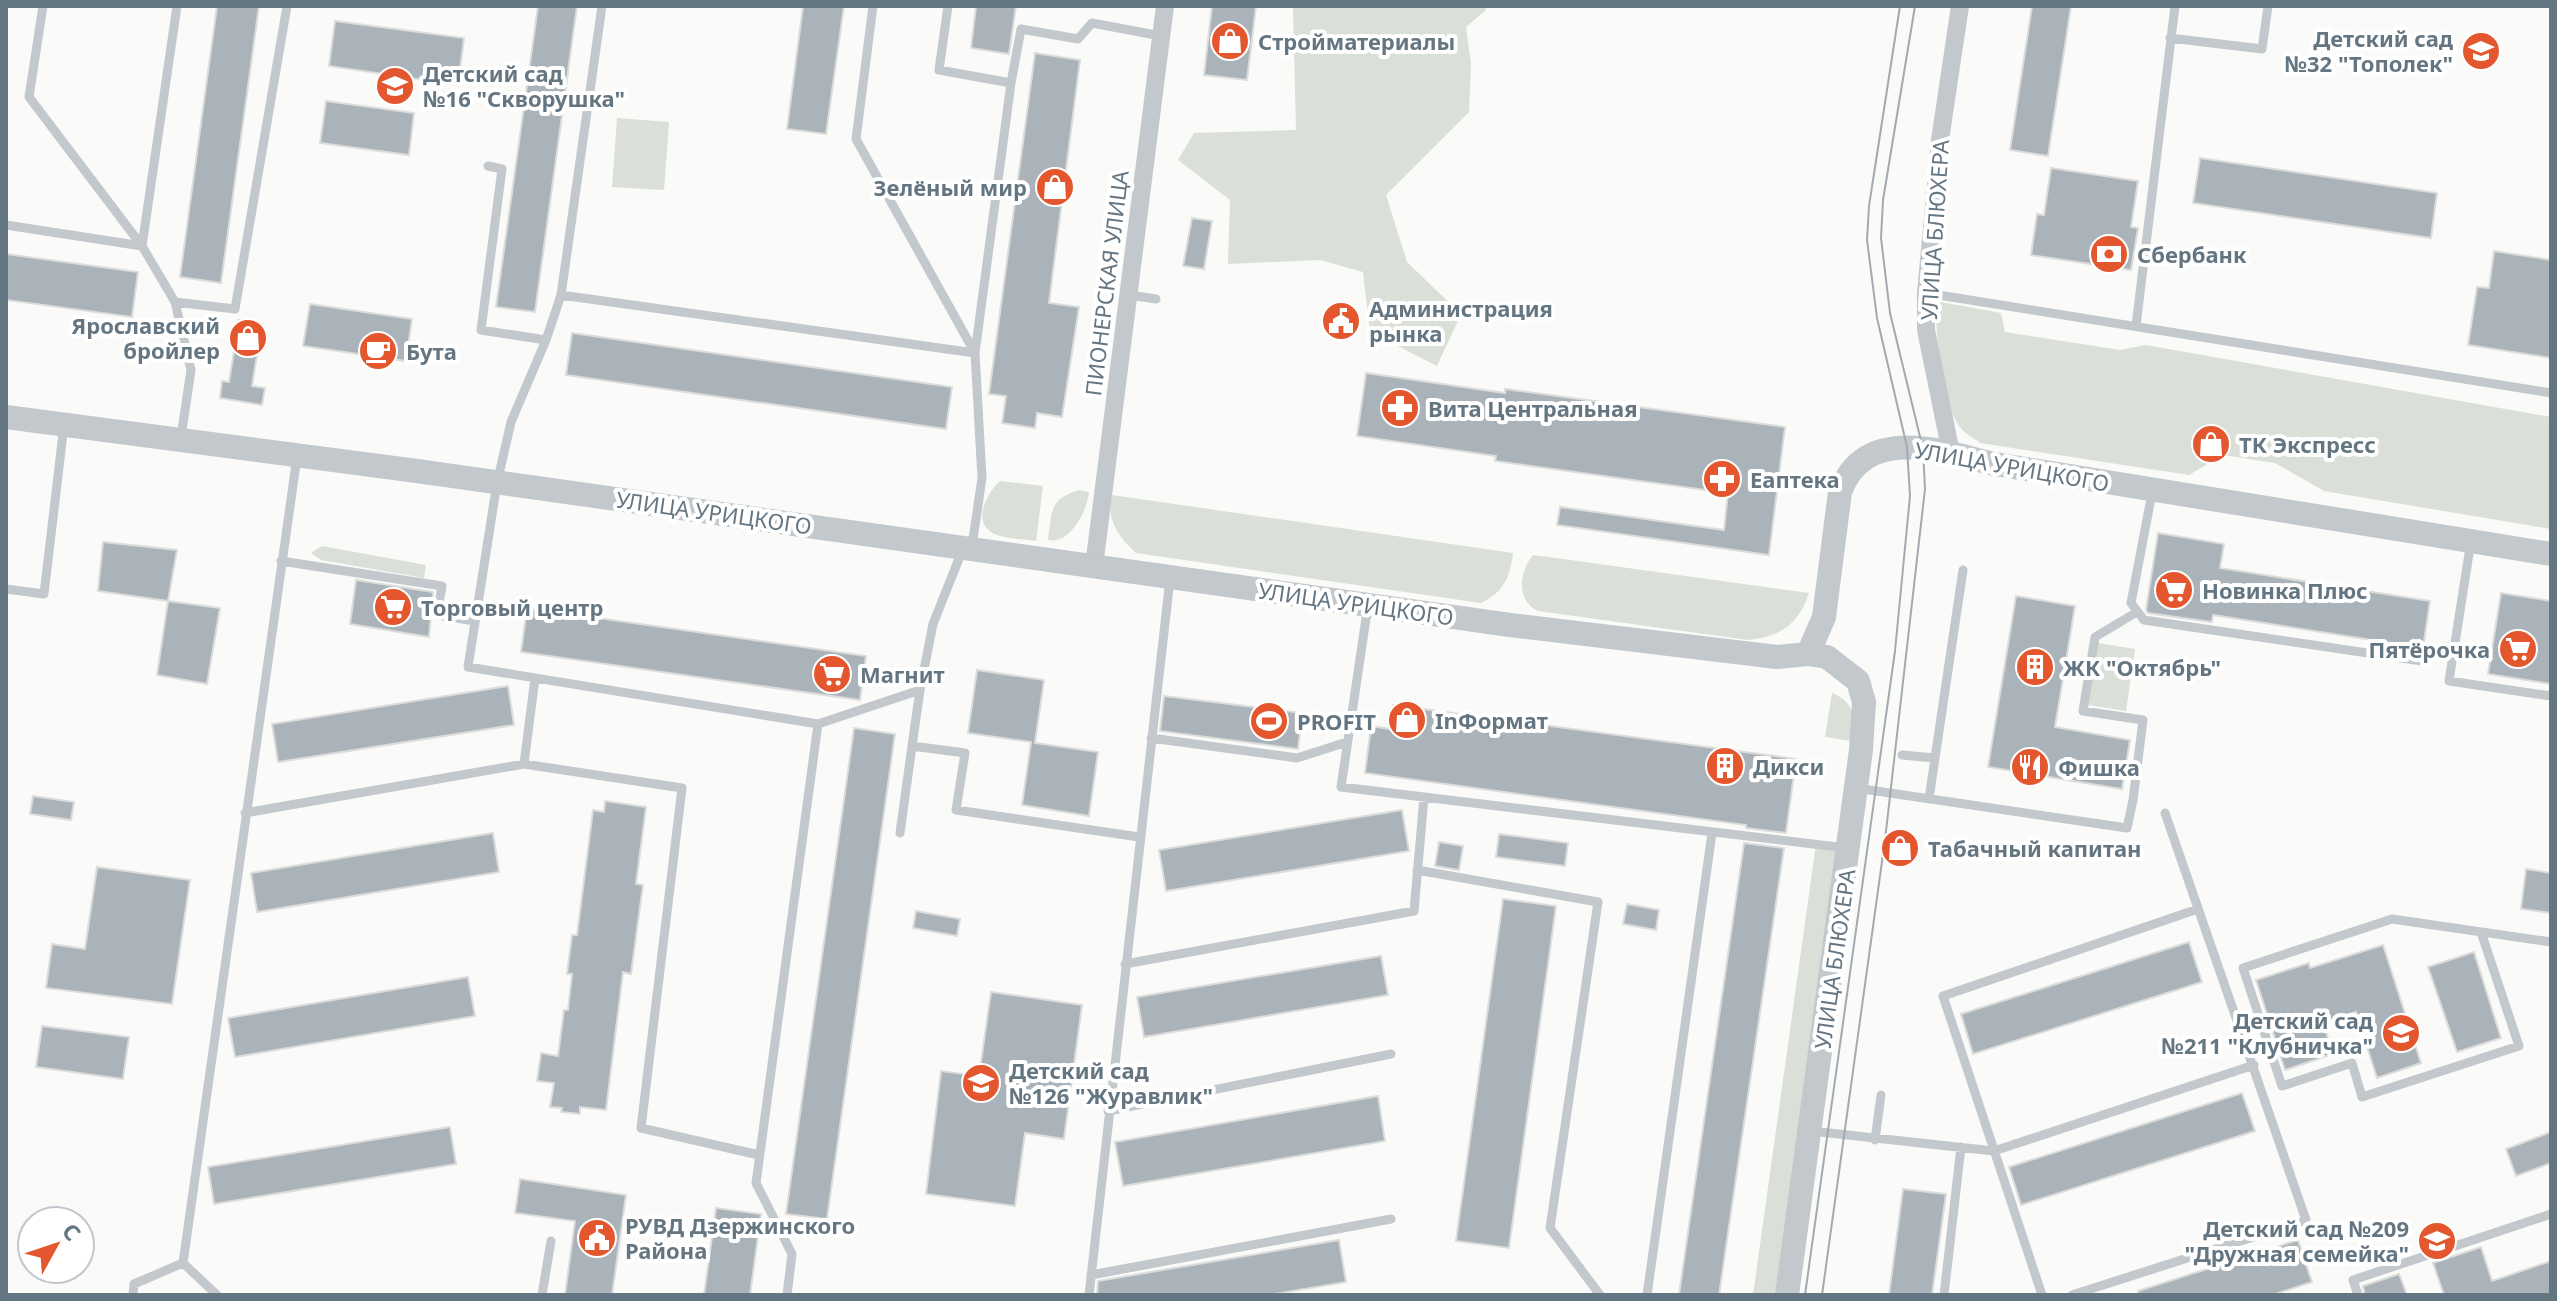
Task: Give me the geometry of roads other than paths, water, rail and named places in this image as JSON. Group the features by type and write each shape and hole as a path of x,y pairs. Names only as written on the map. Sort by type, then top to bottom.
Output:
{"street":[{"name":"ПИОНЕРСКАЯ УЛИЦА","path":"1094,566 1165,6"},
{"name":"УЛИЦА БЛЮХЕРА","path":"1951,453 1926,330 1926,293 1940,140 1960,6"},
{"name":"УЛИЦА УРИЦКОГО","path":"6,417 1510,625 1777,657 1808,654 1824,617 1840,492 1845,479 1871,454 1888,449 1907,447 1951,453 1989,463 2551,554"},
{"name":"УЛИЦА БЛЮХЕРА","path":"1787,1295 1849,848 1864,702 1858,681 1827,657 1808,654"}],"lane":[{"path":"43,6 29,97 142,246 175,302 191,370 180,440"},
{"path":"142,246 177,6"},
{"path":"175,302 235,309 287,6"},
{"path":"602,6 561,295 546,340 511,422 497,483 468,667 818,724 920,690"},
{"path":"873,6 856,139 975,353"},
{"path":"948,6 939,70 1011,83"},
{"path":"2136,326 2175,6"},
{"path":"2170,38 2262,49 2268,6"},
{"path":"900,833 920,690 933,624 968,548 982,478 975,353 1021,29 1078,39 1092,23 1161,36"},
{"path":"488,166 502,169 481,330 546,340"},
{"path":"6,225 142,246"},
{"path":"1926,293 2551,393"},
{"path":"561,295 975,353"},
{"path":"1129,295 1156,299"},
{"path":"6,589 44,594 64,425"},
{"path":"183,1263 297,455"},
{"path":"2153,489 2131,603 2144,620 2422,661 2455,644"},
{"path":"2471,541 2449,681 2551,696"},
{"path":"281,561 442,586 437,615 475,621"},
{"path":"1929,799 1963,570"},
{"path":"1089,1295 1170,576"},
{"path":"1368,604 1341,787 1849,848"},
{"path":"1856,788 2127,828 2143,720 2083,711 2095,637 2137,612"},
{"path":"524,764 535,678"},
{"path":"787,1295 792,1254 756,1183 818,724"},
{"path":"1151,738 1297,758 1347,742"},
{"path":"912,746 965,753 956,810 1139,837"},
{"path":"1902,755 1935,758"},
{"path":"245,813 524,764 682,788 641,1128 759,1155"},
{"path":"1125,964 1414,911 1424,797"},
{"path":"2072,1295 2306,1220 2165,813"},
{"path":"1647,1295 1712,833"},
{"path":"1417,870 1598,902 1550,1228 1600,1295"},
{"path":"2042,1295 1943,996 2198,909"},
{"path":"2481,932 2519,1046 2362,1097 2352,1063 2282,1086 2243,968 2392,919 2551,942"},
{"path":"1108,1111 1391,1054"},
{"path":"1811,1131 1994,1151 2254,1065"},
{"path":"1875,1140 1881,1095"},
{"path":"1944,1295 1961,1147"},
{"path":"2358,1295 2353,1280 2551,1214"},
{"path":"1091,1275 1391,1219"},
{"path":"542,1295 551,1241"},
{"path":"133,1295 134,1284 183,1263"},
{"path":"183,1263 217,1295"}],"tram line":[{"path":"1805,1295 1895,651 1910,496 1907,447 1877,318 1867,240 1869,206 1900,6"},
{"path":"1822,1295 1885,840 1925,489 1923,449 1890,313 1881,238 1883,200 1915,6"}],"place":[{"name":"Стройматериалы","path":"1230,41"},
{"name":"Детский сад №32 \"Тополек\"","path":"2481,51"},
{"name":"Детский сад №16 \"Скворушка\"","path":"395,86"},
{"name":"Зелёный мир","path":"1055,187"},
{"name":"Сбербанк","path":"2109,254"},
{"name":"Администрация рынка","path":"1341,321"},
{"name":"Ярославский бройлер","path":"248,338"},
{"name":"Бута","path":"378,351"},
{"name":"Вита Центральная","path":"1400,408"},
{"name":"ТК Экспресс","path":"2211,444"},
{"name":"Еаптека","path":"1722,479"},
{"name":"Новинка Плюс","path":"2174,590"},
{"name":"Торговый центр","path":"393,607"},
{"name":"Пятёрочка","path":"2518,649"},
{"name":"ЖК \"Октябрь\"","path":"2035,667"},
{"name":"Магнит","path":"832,674"},
{"name":"InФормат","path":"1407,720"},
{"name":"PROFIT","path":"1269,721"},
{"name":"Дикси","path":"1725,766"},
{"name":"Фишка","path":"2030,767"},
{"name":"Табачный капитан","path":"1900,848"},
{"name":"Детский сад №211 \"Клубничка\"","path":"2401,1033"},
{"name":"Детский сад №126 \"Журавлик\"","path":"981,1083"},
{"name":"РУВД Дзержинского Района","path":"597,1238"},
{"name":"Детский сад №209 \"Дружная семейка\"","path":"2437,1241"}]}
